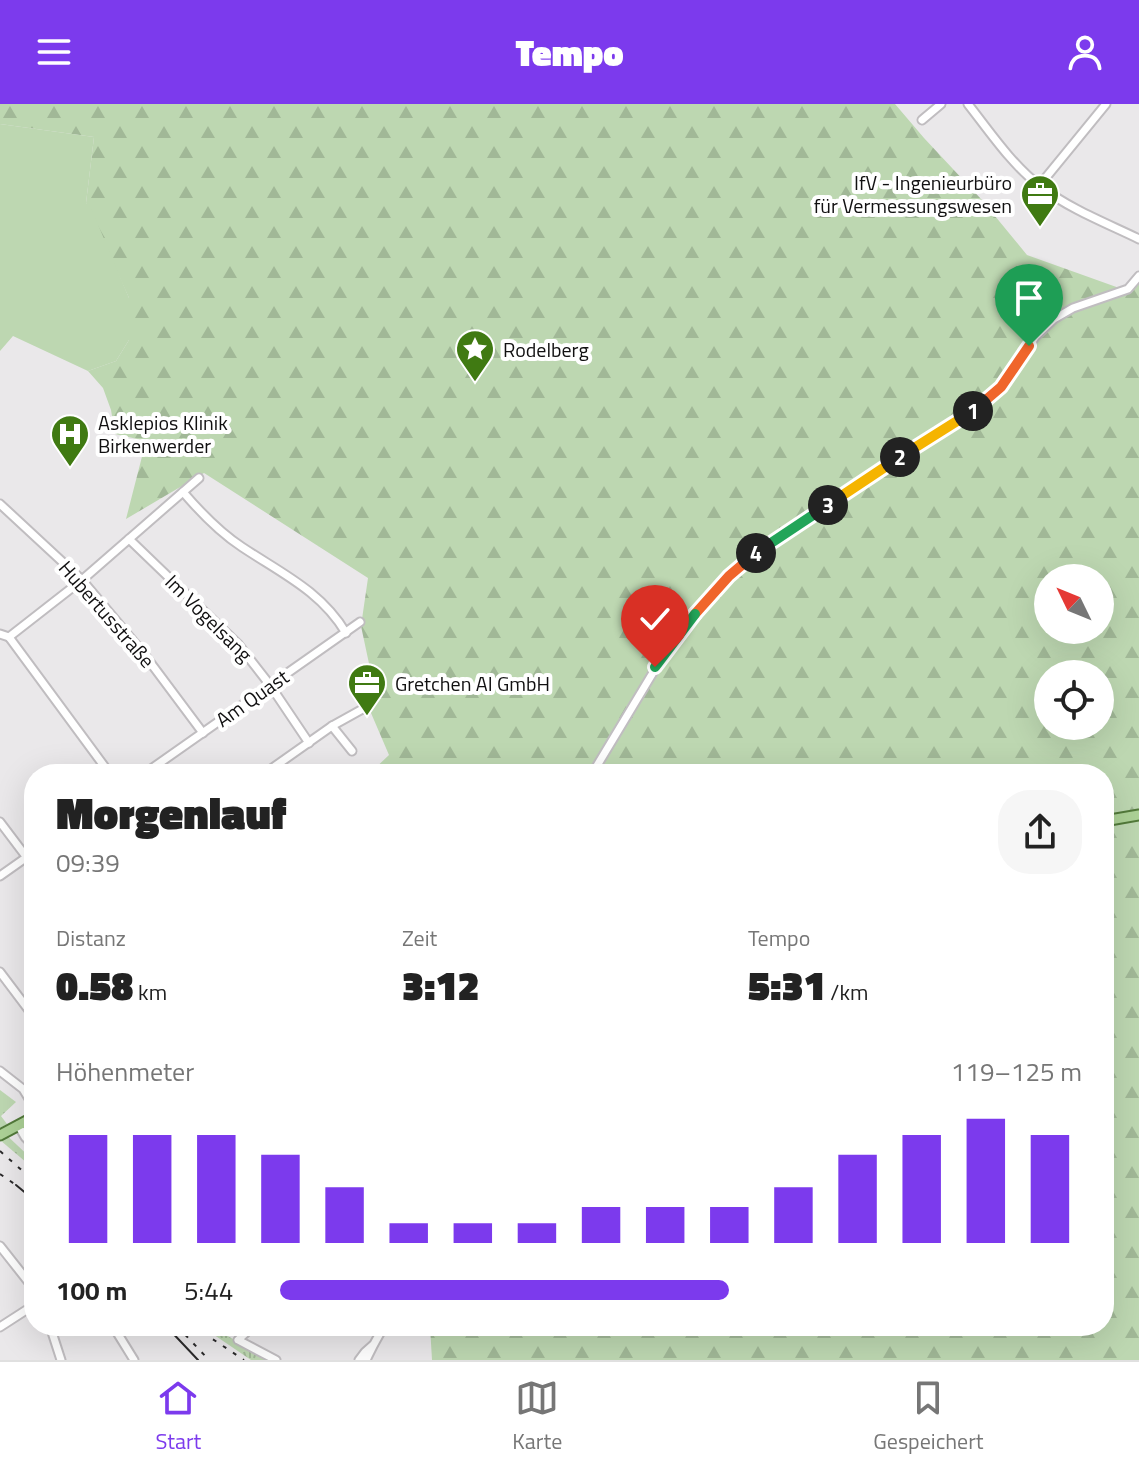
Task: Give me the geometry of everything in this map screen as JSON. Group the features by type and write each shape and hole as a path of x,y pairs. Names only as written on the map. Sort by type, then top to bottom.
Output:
{"main road":[{"path":"1114,819 1136,816"},
{"path":"2,1134 24,1122"}],"street":[{"path":"922,120 941,104"},
{"path":"968,104 1019,167 1039,186 1139,239"},
{"path":"1039,186 1106,104"},
{"path":"598,764 666,651 729,576 769,544 988,400 1007,379 1035,337 1054,319 1073,308 1128,289 1139,276"},
{"path":"9,637 82,580 199,478"},
{"path":"183,492 218,529 315,596 336,616 346,633"},
{"name":"Hubertusstraße","path":"0,504 82,580 144,654 203,733"},
{"name":"Im Vogelsang","path":"129,539 238,644 309,743"},
{"name":"Am Quast","path":"158,764 360,622"},
{"path":"0,634 9,637 103,764"},
{"path":"279,764 332,726 368,706"},
{"path":"332,726 352,751"},
{"path":"0,822 24,848"},
{"path":"0,876 24,858"},
{"path":"0,972 24,1004"},
{"path":"0,1071 24,1091"},
{"path":"18,1125 24,1136"},
{"path":"0,1246 24,1276"},
{"path":"0,1327 24,1311"},
{"path":"53,1336 61,1360"},
{"path":"119,1336 134,1360"},
{"path":"242,1336 238,1340 276,1360"},
{"path":"366,1360 378,1336"},
{"path":"359,1360 374,1344"}],"green space":[{"path":"0,104 895,104 1027,255 1122,289 1139,278 1139,1360 432,1360 431,1336 1114,1336 1114,764 380,764 389,755 368,706 371,673 361,626 368,578 204,473 126,519 146,441 115,434 103,388 88,371 116,361 129,340 129,298 86,203 94,137 0,124"},
{"path":"0,124 94,137 86,203 91,208 129,298 129,340 116,361 88,371 13,336 0,351"},
{"path":"0,1090 16,1102 1,1116 7,1124 0,1128"},
{"path":"0,1129 24,1152 24,1160 0,1140"},
{"path":"216,1336 228,1336 270,1360 251,1360"}],"tram line":[{"path":"16,1185 24,1192"},
{"path":"175,1336 198,1360"}],"railway":[{"path":"0,1151 24,1172"},
{"path":"0,1174 16,1185"},
{"path":"186,1336 209,1360"},
{"path":"208,1336 244,1360"}],"place":[{"name":"IfV - Ingenieurbüro für Vermessungswesen","path":"1040,228"},
{"name":"Rodelberg","path":"475,383"},
{"name":"Asklepios Klinik Birkenwerder","path":"70,468"},
{"name":"Gretchen AI GmbH","path":"367,717"}],"route":[{"path":"655,667 713,593 746,561 886,466 971,413 1001,387 1029,346"}]}
